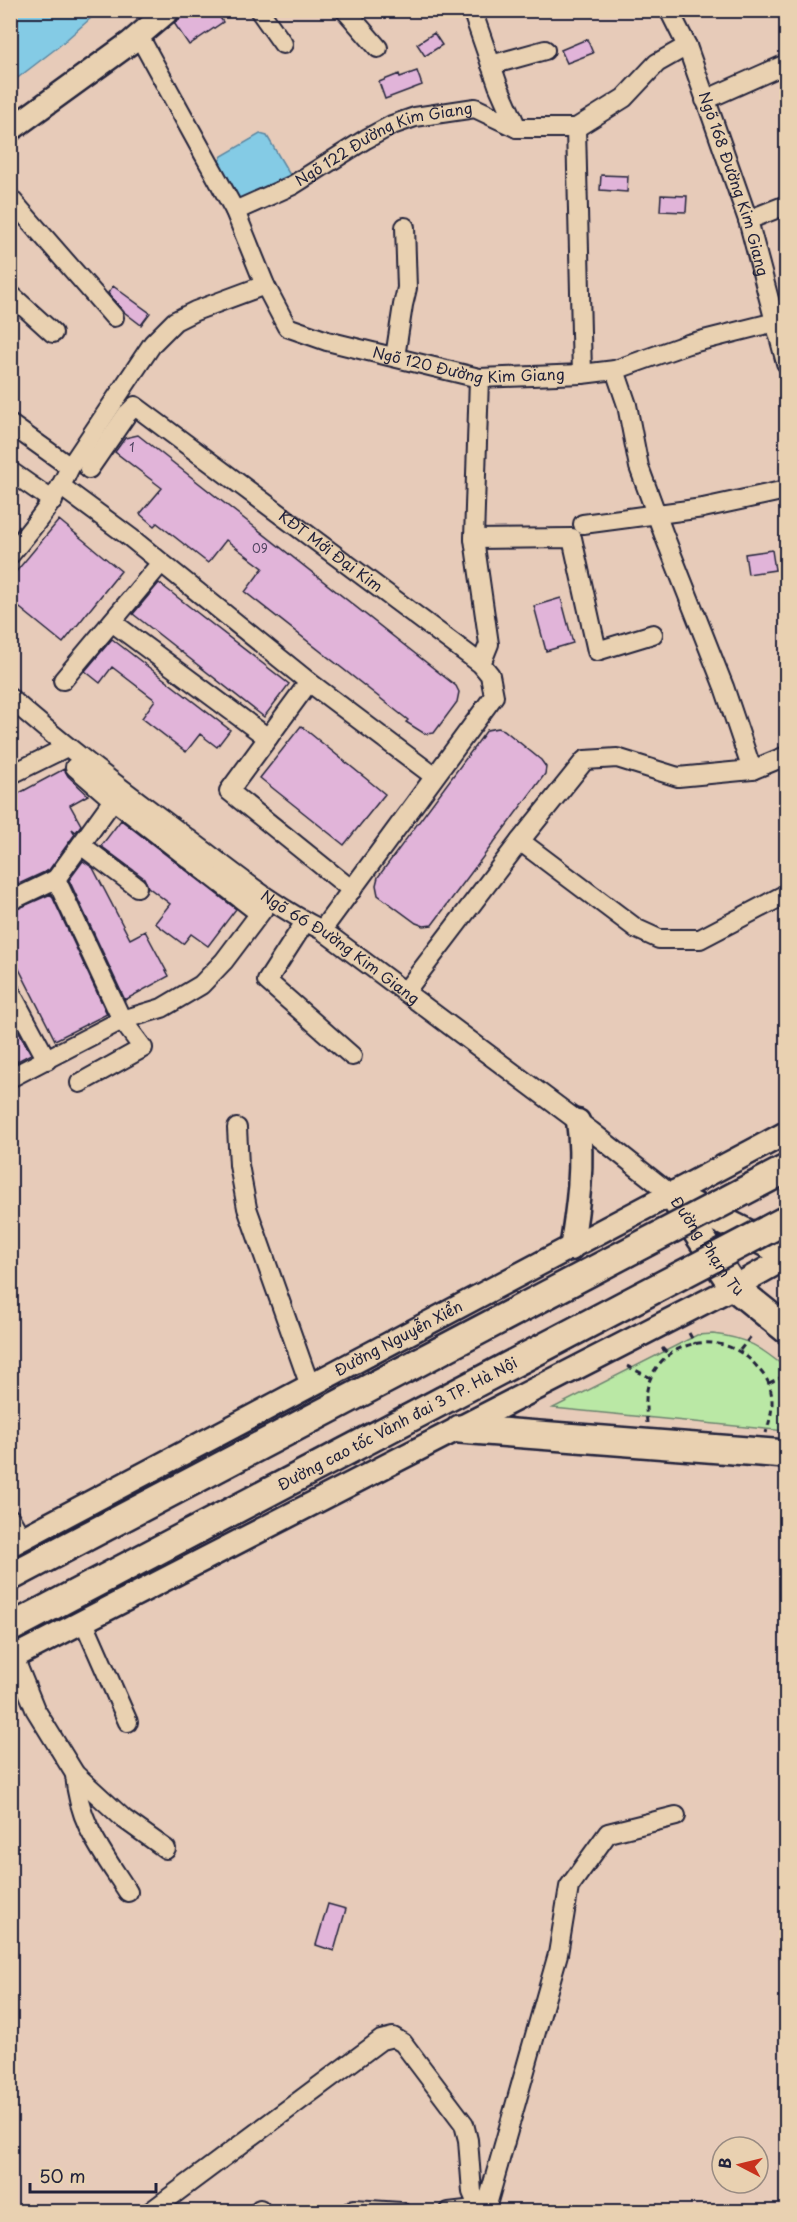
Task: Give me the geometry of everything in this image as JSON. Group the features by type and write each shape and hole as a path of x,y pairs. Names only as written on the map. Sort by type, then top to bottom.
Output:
{"highway":[{"path":"10,1577 786,1170"},
{"name":"Đường Phạm Tu","path":"672,1195 786,1253"},
{"name":"Đường Phạm Tu","path":"672,1195 734,1287 786,1329"},
{"name":"Đường cao tốc Vành đai 3 TP. Hà Nội","path":"10,1628 786,1220"},
{"path":"460,1429 786,1454"}],"main road":[{"path":"10,130 139,36 169,10"},
{"path":"571,1249 581,1153 578,1121"},
{"name":"Đường Nguyễn Xiển","path":"16,1542 786,1133"},
{"path":"12,1658 460,1429 786,1258"},
{"path":"10,1633 263,1505 302,1510"}],"street":[{"path":"259,10 283,44"},
{"path":"345,10 378,48"},
{"path":"472,10 516,128"},
{"name":"Ngõ 168 Đường Kim Giang","path":"669,10 687,46 748,220 786,363"},
{"name":"Ngõ 120 Đường Kim Giang","path":"139,36 235,211 265,285 287,327 327,341 479,378 582,374 615,370 688,344 776,322"},
{"path":"582,374 576,128 624,98 657,63 687,46"},
{"path":"492,65 545,50"},
{"path":"705,100 786,64"},
{"name":"Ngõ 122 Đường Kim Giang","path":"235,211 294,185 366,139 392,125 415,117 475,108 516,128 576,128"},
{"path":"10,198 114,317"},
{"path":"748,220 786,205"},
{"path":"395,357 407,288 405,228"},
{"path":"10,555 57,494 70,467 153,343 175,321 195,311 265,285"},
{"path":"10,294 53,333"},
{"path":"615,370 627,405 639,467 724,687 752,770"},
{"path":"479,378 474,539 489,644 481,664"},
{"name":"KĐT Mới Đại Kim","path":"89,469 135,406 481,664 490,675 494,696 322,930"},
{"path":"10,424 70,467"},
{"path":"10,471 57,494 131,538 309,682 434,776"},
{"path":"583,524 703,508 786,490"},
{"path":"474,539 572,538 597,651 652,634"},
{"path":"63,680 160,562"},
{"path":"112,622 268,738"},
{"path":"309,682 229,791 352,891"},
{"name":"Ngõ 66 Đường Kim Giang","path":"10,698 63,749 265,907 322,930 578,1121 672,1195"},
{"path":"10,1078 122,1020 162,1008 201,985 224,961 265,907 113,800 63,749 37,734"},
{"path":"10,775 63,749"},
{"path":"405,992 585,760 616,758 678,777 752,770 786,756"},
{"path":"10,901 56,879 113,800"},
{"path":"520,841 637,929 659,939 700,939 786,894"},
{"path":"81,845 137,887"},
{"path":"56,879 122,1020 143,1048 80,1083"},
{"path":"305,922 267,981 352,1056"},
{"path":"10,991 47,1060"},
{"path":"237,1128 239,1165 247,1208 310,1386"},
{"path":"10,1518 16,1542"},
{"path":"84,1622 128,1722"},
{"path":"12,1658 35,1709 75,1774 124,1819 166,1849"},
{"path":"75,1774 76,1795 90,1833 128,1892"},
{"path":"485,2211 558,1954 569,1887 608,1833 676,1816"},
{"path":"150,2211 381,2040 393,2037 403,2043 464,2124 468,2140 472,2192 485,2211"},
{"path":"354,2209 401,2211"},
{"path":"449,2211 474,2209 485,2211"}],"path":[{"path":"689,1333 695,1344"},
{"path":"740,1350 752,1335"},
{"path":"647,1424 646,1396 651,1378 659,1365 669,1355 695,1344 716,1342 740,1350 753,1361 769,1383 772,1393 771,1414 765,1434"},
{"path":"662,1348 669,1355"},
{"path":"627,1366 651,1378"},
{"path":"769,1383 786,1375"}],"green space":[{"path":"713,1334 745,1341 769,1354 786,1368 786,1431 553,1408 697,1335"}],"water":[{"path":"11,10 99,11 58,47 11,83"},
{"path":"260,134 267,136 290,175 287,179 242,202 236,199 218,163 222,156"}],"building":[{"path":"192,10 215,10 223,22 189,45 174,23"},
{"path":"434,33 442,45 425,56 417,44"},
{"path":"587,39 593,53 567,63 561,50"},
{"path":"417,71 422,85 385,99 379,82 399,74 400,77"},
{"path":"601,175 628,176 627,192 600,190"},
{"path":"661,195 687,196 686,212 660,211"},
{"path":"113,286 150,313 141,325 124,312 108,293"},
{"path":"138,435 456,686 459,692 457,702 434,733 425,734 406,722 408,720 245,592 263,568 226,540 208,563 157,523 154,526 140,514 162,488 115,452 125,438"},
{"path":"59,520 121,571 63,643 10,600 10,579"},
{"path":"772,550 775,570 748,574 745,554"},
{"path":"159,583 289,684 264,717 133,614"},
{"path":"561,598 573,643 546,651 534,606"},
{"path":"112,639 230,730 217,747 200,734 186,752 142,718 155,700 112,667 100,683 85,671"},
{"path":"301,726 385,794 344,845 260,778"},
{"path":"498,728 504,730 541,760 546,767 545,774 432,925 424,926 416,923 378,895 376,885 378,877 487,730"},
{"path":"64,769 68,776 88,795 70,805 81,825 76,832 72,829 75,834 49,870 10,888 10,798"},
{"path":"121,820 236,909 208,946 191,934 183,944 155,923 170,904 148,887 144,878 101,846"},
{"path":"83,861 93,868 130,939 145,931 169,976 125,1000 69,880"},
{"path":"51,894 107,1014 55,1040 10,951 10,912"},
{"path":"10,1016 31,1054 10,1065"},
{"path":"328,1904 346,1909 334,1951 316,1945"}]}
